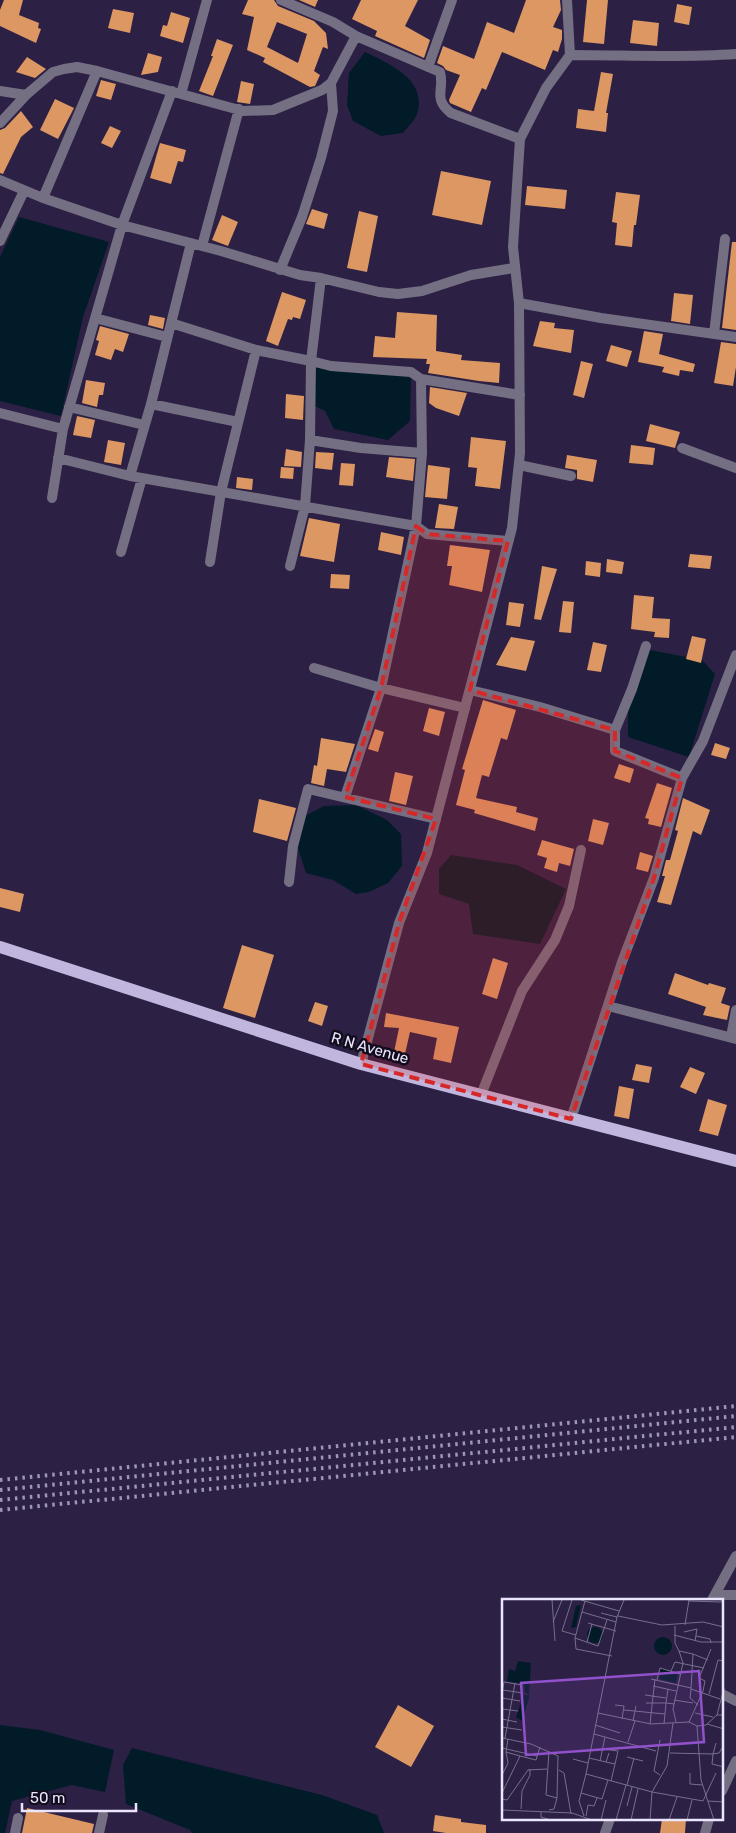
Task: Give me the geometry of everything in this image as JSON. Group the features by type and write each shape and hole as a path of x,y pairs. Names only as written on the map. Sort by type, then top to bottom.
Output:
{"main road":[{"name":"R N Avenue","path":"0,946 361,1064 736,1161"}],"street":[{"path":"52,498 63,429 122,225 177,92 207,0"},
{"path":"281,0 333,22 356,36 440,72 442,78 440,98 442,106 451,113 520,139"},
{"path":"428,66 452,0"},
{"path":"361,1064 399,923 427,853 512,528 519,465 518,303 513,247 520,139 546,88 570,55 567,0"},
{"path":"0,123 43,79 53,72 77,67 97,70 239,109 273,110 322,90 331,83 356,36"},
{"path":"570,55 704,56 736,54"},
{"path":"42,198 97,70"},
{"path":"280,270 302,218 321,158 333,111 331,83"},
{"path":"0,91 26,95"},
{"path":"202,246 239,109"},
{"path":"0,180 42,198 122,225 192,243 280,270 379,292 398,294 422,291 471,275 514,268"},
{"path":"0,241 24,190"},
{"path":"714,334 725,239"},
{"path":"130,476 151,404 192,243"},
{"path":"290,566 305,506 310,440 311,361 321,278"},
{"path":"518,303 601,318 736,337"},
{"path":"95,318 168,337"},
{"path":"171,323 256,350 331,366 411,372 421,379 520,395"},
{"path":"210,562 221,492 256,350"},
{"path":"345,797 381,688 416,526 422,453 421,379"},
{"path":"151,404 238,422"},
{"path":"69,407 144,425"},
{"path":"0,413 63,429"},
{"path":"310,440 361,448 422,453"},
{"path":"682,448 736,468"},
{"path":"58,458 130,476 416,526 427,534 508,541"},
{"path":"519,465 572,476"},
{"path":"121,552 142,478"},
{"path":"646,646 632,689 615,730 614,751 682,778"},
{"path":"571,1119 608,1006 654,878 682,778 703,740 736,655"},
{"path":"314,668 381,688 465,708"},
{"path":"470,690 540,707 615,730"},
{"path":"289,882 293,846 308,789 436,819"},
{"path":"481,1096 522,991 555,940 569,906 581,850"},
{"path":"608,1006 734,1038 736,1010"},
{"path":"714,1598 736,1556"},
{"path":"714,1598 736,1595"},
{"path":"724,1695 736,1701"},
{"path":"724,1787 736,1761"},
{"path":"99,1833 103,1815"},
{"path":"14,1833 18,1818"},
{"path":"605,1833 610,1820"},
{"path":"705,1833 709,1820"}],"highlighted area":[{"path":"416,526 427,534 508,541 470,690 615,730 615,751 682,778 654,878 571,1119 361,1064 399,923 436,819 345,797 381,688"}],"water":[{"path":"365,52 395,68 412,83 417,92 419,102 416,117 403,133 381,136 353,121 347,105 349,73"},
{"path":"19,217 109,242 83,317 61,416 0,401 0,257"},
{"path":"313,364 396,366 411,379 410,421 388,440 334,429 325,411 311,404"},
{"path":"650,650 702,660 715,674 689,757 628,737 628,685"},
{"path":"356,805 387,820 401,834 402,866 388,883 369,892 356,894 333,880 306,873 298,848 305,816 324,806"},
{"path":"451,855 517,865 566,889 540,944 473,934 469,904 439,894 439,869"},
{"path":"0,1725 40,1730 114,1750 105,1792 72,1785 12,1801 5,1833 0,1833"},
{"path":"132,1748 322,1795 377,1815 384,1833 192,1833 190,1830 126,1804 123,1765"}],"building":[{"path":"4,0 23,0 19,15 39,23 38,28 41,29 36,43 0,26 0,10"},
{"path":"248,0 274,0 278,6 314,21 326,33 328,49 323,47 314,71 320,75 315,86 310,87 263,62 265,58 247,50 254,17 242,14","holes":["277,22 307,34 298,63 267,47"]},
{"path":"299,0 318,0 315,7"},
{"path":"361,0 418,0 405,26 430,40 424,58 375,36 377,31 352,19"},
{"path":"526,0 560,0 561,10 553,27 562,30 562,39 558,52 553,50 545,70 502,52 486,90 482,88 471,112 450,103 449,100 460,75 446,70 437,63 443,46 474,59 487,22 514,33"},
{"path":"587,0 608,0 604,44 583,42"},
{"path":"677,4 692,7 689,25 674,22"},
{"path":"113,9 134,13 130,33 108,28"},
{"path":"171,12 190,18 183,43 160,36 163,25 167,26"},
{"path":"633,20 659,23 657,46 630,43"},
{"path":"217,39 233,45 213,96 199,91 213,56 211,56"},
{"path":"148,53 162,57 158,72 141,75"},
{"path":"27,57 46,69 35,78 16,72"},
{"path":"601,72 613,74 606,113 608,113 606,132 576,128 578,109 594,111"},
{"path":"101,80 116,84 111,100 96,96"},
{"path":"241,81 254,84 250,104 237,102"},
{"path":"55,99 74,108 58,139 40,130"},
{"path":"21,111 33,127 21,137 3,174 0,173 0,130 5,128"},
{"path":"110,126 121,131 112,148 101,143"},
{"path":"160,143 186,150 183,162 178,161 171,184 150,178"},
{"path":"441,171 491,181 482,225 432,215"},
{"path":"527,186 567,190 565,209 525,205"},
{"path":"616,192 640,195 632,247 615,245 617,223 612,222"},
{"path":"312,209 328,214 324,229 306,224"},
{"path":"359,211 378,216 367,272 347,268"},
{"path":"222,215 238,222 228,246 212,240"},
{"path":"732,242 736,242 736,330 722,328"},
{"path":"282,292 306,300 300,319 293,317 292,320 288,319 278,346 266,341"},
{"path":"674,293 693,295 690,324 671,321"},
{"path":"397,312 437,315 436,351 462,355 461,360 500,363 499,383 428,373 430,364 426,364 427,359 373,357 375,336 395,338"},
{"path":"150,315 165,318 163,329 148,325"},
{"path":"540,321 555,323 554,328 574,330 571,353 533,346"},
{"path":"100,326 129,334 123,352 115,349 111,360 95,355 99,341 96,340"},
{"path":"644,331 663,334 659,354 695,364 693,372 680,370 679,376 662,372 664,367 638,362"},
{"path":"721,342 736,344 736,367 733,386 714,383"},
{"path":"611,345 632,351 627,367 606,361"},
{"path":"581,361 593,364 584,398 573,395"},
{"path":"86,380 105,383 103,395 99,395 97,407 82,403"},
{"path":"430,387 467,393 459,416 436,408 429,403"},
{"path":"286,394 304,396 303,420 285,418"},
{"path":"77,416 95,420 91,438 73,435"},
{"path":"650,424 680,432 675,448 646,441"},
{"path":"471,437 506,441 500,489 475,486 477,468 468,467"},
{"path":"108,440 125,443 121,465 104,462"},
{"path":"631,445 655,448 653,465 629,463"},
{"path":"286,449 302,452 301,467 284,466"},
{"path":"316,452 334,453 332,470 315,468"},
{"path":"567,455 597,460 593,482 577,479 577,470 565,468"},
{"path":"389,457 415,459 413,481 386,477"},
{"path":"341,463 355,464 353,486 339,485"},
{"path":"428,465 450,468 447,499 425,497"},
{"path":"281,467 294,468 293,479 280,478"},
{"path":"237,477 253,479 252,490 236,488"},
{"path":"439,504 458,507 454,529 435,528"},
{"path":"309,518 340,524 334,562 300,556"},
{"path":"381,532 404,537 401,555 378,550"},
{"path":"450,545 490,550 482,592 449,585 452,566 447,566"},
{"path":"690,554 712,556 710,569 688,567"},
{"path":"607,559 624,562 622,574 606,572"},
{"path":"586,561 601,563 600,577 585,575"},
{"path":"542,566 557,569 541,620 534,619"},
{"path":"331,574 350,575 349,589 330,588"},
{"path":"634,595 654,597 652,618 670,619 669,638 654,637 655,632 631,629"},
{"path":"563,601 574,602 571,633 559,632"},
{"path":"509,602 524,604 520,627 506,625"},
{"path":"692,636 706,639 701,663 686,659"},
{"path":"511,637 535,641 526,671 496,665"},
{"path":"593,642 607,645 601,672 587,670"},
{"path":"483,700 516,710 507,740 501,738 489,777 482,775 476,798 517,807 516,812 538,818 535,831 474,813 475,810 456,805 465,770 462,769"},
{"path":"429,708 445,712 439,736 423,731"},
{"path":"375,729 384,732 378,752 368,749"},
{"path":"321,738 355,744 346,772 327,769 324,786 311,783 314,765 317,766"},
{"path":"715,743 730,748 726,759 711,755"},
{"path":"619,764 634,769 630,783 614,778"},
{"path":"395,772 413,776 406,805 389,801"},
{"path":"657,783 672,788 661,827 648,824 649,819 645,818"},
{"path":"683,798 710,810 701,835 693,831 671,905 657,902 665,876 662,876 666,860 670,860 678,831 675,830"},
{"path":"259,799 296,808 287,841 253,832"},
{"path":"593,819 609,823 603,845 588,841"},
{"path":"542,840 574,849 570,866 559,863 557,872 544,868 547,858 537,855"},
{"path":"640,852 653,856 648,872 636,869"},
{"path":"0,888 24,894 20,912 0,907"},
{"path":"242,945 274,955 255,1018 223,1008"},
{"path":"493,958 508,963 497,999 482,994"},
{"path":"675,973 708,985 709,983 726,988 721,1003 730,1006 727,1020 703,1015 706,1007 668,994"},
{"path":"315,1002 328,1006 322,1026 308,1021"},
{"path":"386,1013 459,1027 451,1063 433,1059 437,1038 410,1032 405,1054 394,1052 399,1028 384,1027"},
{"path":"636,1064 652,1067 649,1083 632,1080"},
{"path":"690,1067 705,1073 696,1094 680,1087"},
{"path":"619,1086 634,1089 629,1119 614,1116"},
{"path":"708,1099 727,1105 718,1136 699,1131"},
{"path":"398,1705 434,1726 411,1767 375,1747"},
{"path":"27,1808 94,1824 92,1833 22,1833"},
{"path":"435,1815 461,1819 461,1822 486,1825 486,1833 446,1833 433,1831"},
{"path":"662,1820 686,1820 685,1833 660,1833"}],"railway":[{"path":"0,1480 736,1406"},
{"path":"0,1490 736,1416"},
{"path":"0,1500 736,1427"},
{"path":"0,1510 736,1437"}]}
